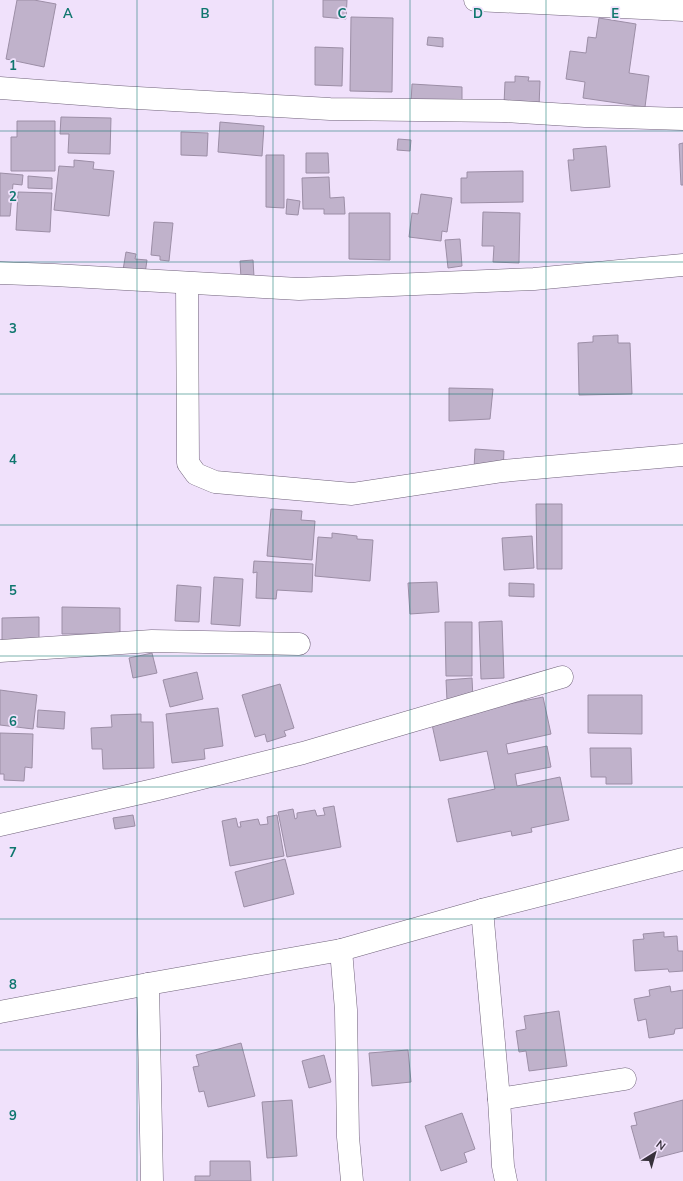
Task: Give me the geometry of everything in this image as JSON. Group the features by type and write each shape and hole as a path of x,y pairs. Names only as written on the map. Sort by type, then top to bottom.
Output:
{"street":[{"path":"475,0 683,10"},
{"path":"0,88 120,97 330,109 503,111 585,116 683,119"},
{"path":"0,273 299,289 534,279 683,265"},
{"path":"187,282 188,463 196,474 215,482 352,494 503,471 683,455"},
{"path":"0,651 152,641 299,644"},
{"path":"0,825 158,789 303,753 562,678"},
{"path":"0,1012 341,950 482,910 683,859"},
{"path":"482,910 499,1099 503,1166 506,1181"},
{"path":"341,950 346,1010 348,1137 352,1181"},
{"path":"148,984 152,1181"},
{"path":"499,1099 625,1079"}],"building":[{"path":"17,0 34,0 56,4 44,67 6,59"},
{"path":"323,0 347,0 346,19 323,17"},
{"path":"351,17 393,18 392,92 350,91"},
{"path":"599,18 636,24 629,73 649,76 645,107 583,98 585,82 566,79 570,51 586,53 588,37 596,38"},
{"path":"428,37 443,38 443,47 427,45"},
{"path":"315,47 343,48 342,86 315,85"},
{"path":"515,76 529,77 528,81 540,81 539,107 504,104 505,82 515,82"},
{"path":"412,84 462,87 462,106 411,103"},
{"path":"61,117 111,118 110,154 68,153 69,134 60,134"},
{"path":"17,121 55,121 55,171 11,171 11,137 17,137"},
{"path":"220,122 264,126 262,156 218,152"},
{"path":"181,132 208,133 207,156 181,155"},
{"path":"398,139 411,140 410,151 397,150"},
{"path":"683,143 683,185 681,185 679,144"},
{"path":"606,146 610,187 571,191 568,160 574,160 573,149"},
{"path":"306,153 328,153 329,173 306,173"},
{"path":"266,155 284,155 284,208 266,207"},
{"path":"74,160 94,162 93,169 114,171 109,216 54,210 59,166 74,167"},
{"path":"523,171 523,202 461,203 461,178 467,178 467,172"},
{"path":"0,173 23,175 22,185 13,184 10,216 0,216"},
{"path":"28,176 52,178 52,189 28,188"},
{"path":"329,177 330,198 344,197 345,214 324,214 324,209 303,209 302,178"},
{"path":"18,192 52,193 50,232 16,230"},
{"path":"421,194 452,198 447,232 442,231 441,241 409,237 412,213 418,214"},
{"path":"287,199 300,201 298,215 286,214"},
{"path":"483,212 520,213 519,263 493,262 494,246 482,246"},
{"path":"349,213 390,213 390,260 349,259"},
{"path":"154,222 173,223 169,261 160,260 160,256 151,255"},
{"path":"460,239 462,266 448,268 445,240"},
{"path":"126,252 136,254 135,259 147,260 145,274 123,270"},
{"path":"253,260 254,277 241,278 240,261"},
{"path":"618,335 618,343 630,343 632,394 579,395 578,343 593,342 593,336"},
{"path":"449,388 493,389 490,419 449,421"},
{"path":"475,449 504,451 503,471 474,469"},
{"path":"536,504 562,504 562,569 537,569"},
{"path":"271,509 302,511 301,520 315,521 312,560 267,556"},
{"path":"332,533 357,536 357,539 373,540 370,581 315,576 318,537 332,538"},
{"path":"532,536 534,568 504,570 502,538"},
{"path":"254,561 313,564 312,592 277,590 276,599 256,598 257,572 253,573"},
{"path":"214,577 243,579 240,626 211,624"},
{"path":"437,582 439,612 410,614 408,583"},
{"path":"509,583 534,584 534,597 509,596"},
{"path":"177,585 201,587 199,622 175,621"},
{"path":"62,607 120,608 120,634 62,634"},
{"path":"39,617 39,640 2,641 2,618"},
{"path":"502,621 504,678 481,679 479,622"},
{"path":"445,622 472,622 472,676 446,676"},
{"path":"152,653 157,673 133,678 129,658"},
{"path":"197,672 203,699 170,707 163,680"},
{"path":"472,678 473,699 447,701 446,680"},
{"path":"280,684 294,728 284,731 286,736 267,742 265,734 255,737 242,695"},
{"path":"0,690 37,695 33,729 0,725"},
{"path":"588,695 642,695 642,734 588,733"},
{"path":"543,697 551,734 506,744 508,754 547,746 551,767 515,774 517,786 560,777 569,820 531,828 532,832 512,836 511,831 457,842 448,799 495,789 487,751 440,761 431,720"},
{"path":"218,708 223,746 204,749 205,759 172,763 166,714"},
{"path":"38,710 65,712 64,729 37,727"},
{"path":"141,714 141,722 153,722 154,768 103,769 102,749 92,749 91,728 112,727 111,715"},
{"path":"0,733 33,734 32,768 25,767 24,781 4,780 4,774 0,774"},
{"path":"590,748 631,748 632,784 606,784 606,777 591,777"},
{"path":"334,806 341,847 287,857 278,812 293,809 295,819 297,818 297,813 315,810 317,816 325,815 323,808"},
{"path":"133,815 135,826 115,829 113,818"},
{"path":"277,815 284,856 230,866 222,821 236,818 238,827 241,827 240,822 258,819 260,825 268,824 267,817"},
{"path":"285,859 294,894 244,907 235,872"},
{"path":"664,932 664,937 677,936 678,951 683,951 683,971 669,972 668,969 635,971 633,940 644,939 643,934"},
{"path":"670,986 671,992 683,990 683,1028 675,1029 674,1034 649,1038 646,1019 638,1021 634,999 650,996 649,990"},
{"path":"559,1011 567,1066 529,1071 526,1051 519,1052 516,1031 526,1029 524,1016"},
{"path":"241,1043 255,1096 208,1107 204,1091 199,1092 193,1067 199,1066 196,1055"},
{"path":"408,1050 411,1082 372,1086 369,1053"},
{"path":"324,1055 331,1082 309,1088 302,1061"},
{"path":"292,1100 297,1156 267,1158 262,1102"},
{"path":"683,1100 683,1151 641,1162 631,1126 637,1125 634,1113"},
{"path":"462,1113 475,1149 464,1153 467,1162 441,1171 425,1126"},
{"path":"210,1161 250,1161 251,1181 195,1181 195,1176 210,1176"}]}
